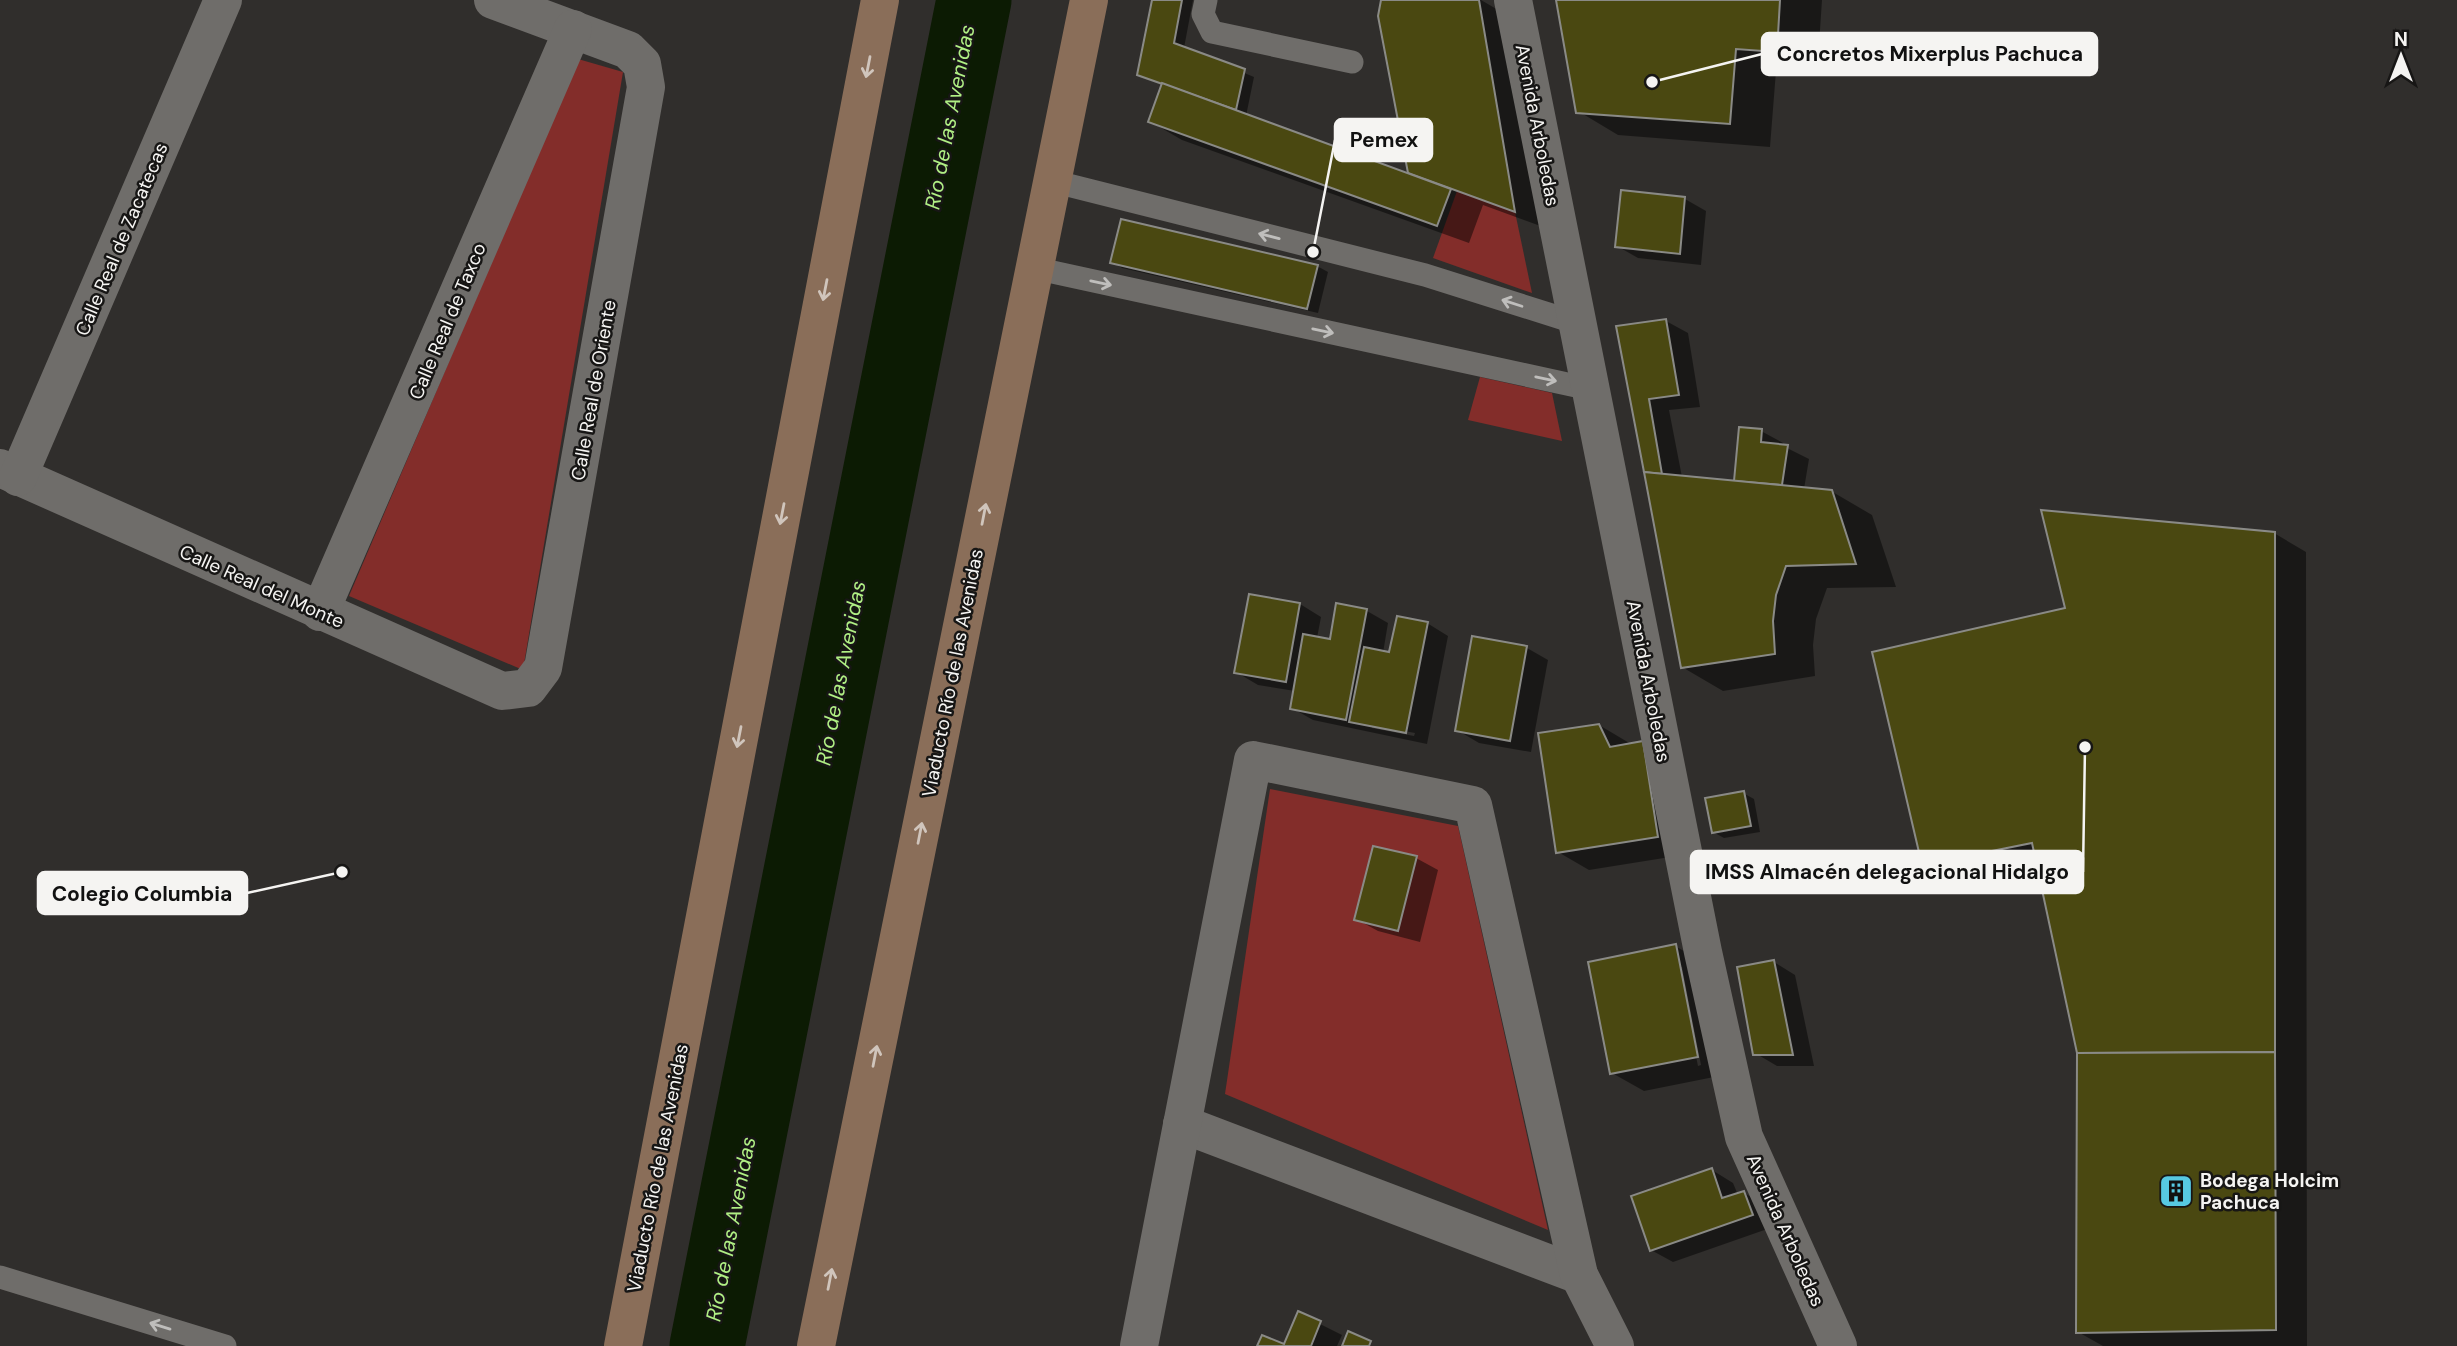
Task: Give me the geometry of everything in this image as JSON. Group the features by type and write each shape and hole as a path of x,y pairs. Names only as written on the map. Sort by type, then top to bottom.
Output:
{"main road":[{"name":"Viaducto Río de las Avenidas","path":"623,1346 880,0"},
{"name":"Viaducto Río de las Avenidas","path":"816,1346 1089,0"}],"street":[{"name":"Calle Real de Zacatecas","path":"9,473 223,0"},
{"path":"493,0 573,29"},
{"name":"Avenida Arboledas","path":"1513,0 1703,952 1744,1137 1838,1346"},
{"name":"Calle Real de Oriente","path":"528,688 543,668 646,87 642,64 628,50 573,29"},
{"name":"Calle Real de Taxco","path":"320,612 573,29"},
{"name":"Calle Real del Monte","path":"9,473 502,691 528,688"},
{"path":"1139,1346 1253,760 1473,805 1579,1275 1615,1346"},
{"path":"1182,1124 1579,1275"}],"lane":[{"path":"1206,0 1203,14 1212,32 1352,62"},
{"path":"1052,181 1425,275 1577,323"},
{"path":"1034,268 1590,389"},
{"path":"0,1277 225,1346"}],"shaded area":[{"path":"578,59 623,72 523,670 349,596"},
{"path":"1457,191 1515,212 1532,293 1433,258"},
{"path":"1480,377 1552,393 1562,441 1468,420"},
{"path":"1270,789 1458,826 1548,1230 1225,1094"}],"building":[{"path":"1152,0 1182,0 1174,43 1245,69 1236,110 1137,75"},
{"path":"1381,0 1479,0 1515,212 1408,173 1378,16"},
{"path":"1556,0 1780,0 1777,52 1736,49 1730,124 1576,113"},
{"path":"1162,83 1451,189 1437,226 1148,122"},
{"path":"1621,190 1685,197 1680,254 1615,247"},
{"path":"1121,219 1318,265 1307,309 1110,263"},
{"path":"1666,319 1679,395 1649,399 1662,474 1644,472 1616,326"},
{"path":"1739,427 1762,429 1761,442 1788,445 1782,485 1734,481"},
{"path":"1644,472 1832,490 1856,564 1786,566 1776,595 1773,621 1775,654 1681,668"},
{"path":"2041,510 2275,532 2275,1052 2077,1053 2032,843 1922,865 1872,652 2065,608"},
{"path":"1249,594 1300,603 1286,682 1234,673"},
{"path":"1336,603 1367,609 1346,720 1290,709 1303,634 1330,639"},
{"path":"1397,616 1428,622 1406,733 1349,722 1364,647 1389,652"},
{"path":"1472,636 1527,646 1510,741 1455,731"},
{"path":"1599,724 1610,747 1643,741 1658,837 1556,853 1538,733"},
{"path":"1744,791 1751,826 1712,833 1705,798"},
{"path":"1373,846 1417,856 1398,931 1354,920"},
{"path":"1676,944 1698,1057 1610,1074 1588,962"},
{"path":"1774,960 1793,1055 1753,1055 1737,967"},
{"name":"Bodega Holcim Pachuca","path":"2275,1052 2276,1330 2076,1333 2077,1053"},
{"path":"1712,1168 1722,1198 1744,1191 1753,1215 1650,1251 1631,1196"},
{"path":"1298,1311 1321,1321 1311,1346 1257,1346 1262,1335 1284,1344"},
{"path":"1348,1331 1371,1341 1369,1346 1342,1346"}],"waterway":[{"name":"Río de las Avenidas","path":"707,1346 974,0"}],"place":[{"name":"Concretos Mixerplus Pachuca","path":"1652,82"},
{"name":"Pemex","path":"1313,252"},
{"name":"IMSS Almacén delegacional Hidalgo","path":"2085,747"},
{"name":"Colegio Columbia","path":"342,872"},
{"name":"Bodega Holcim Pachuca","path":"2176,1191"}]}
